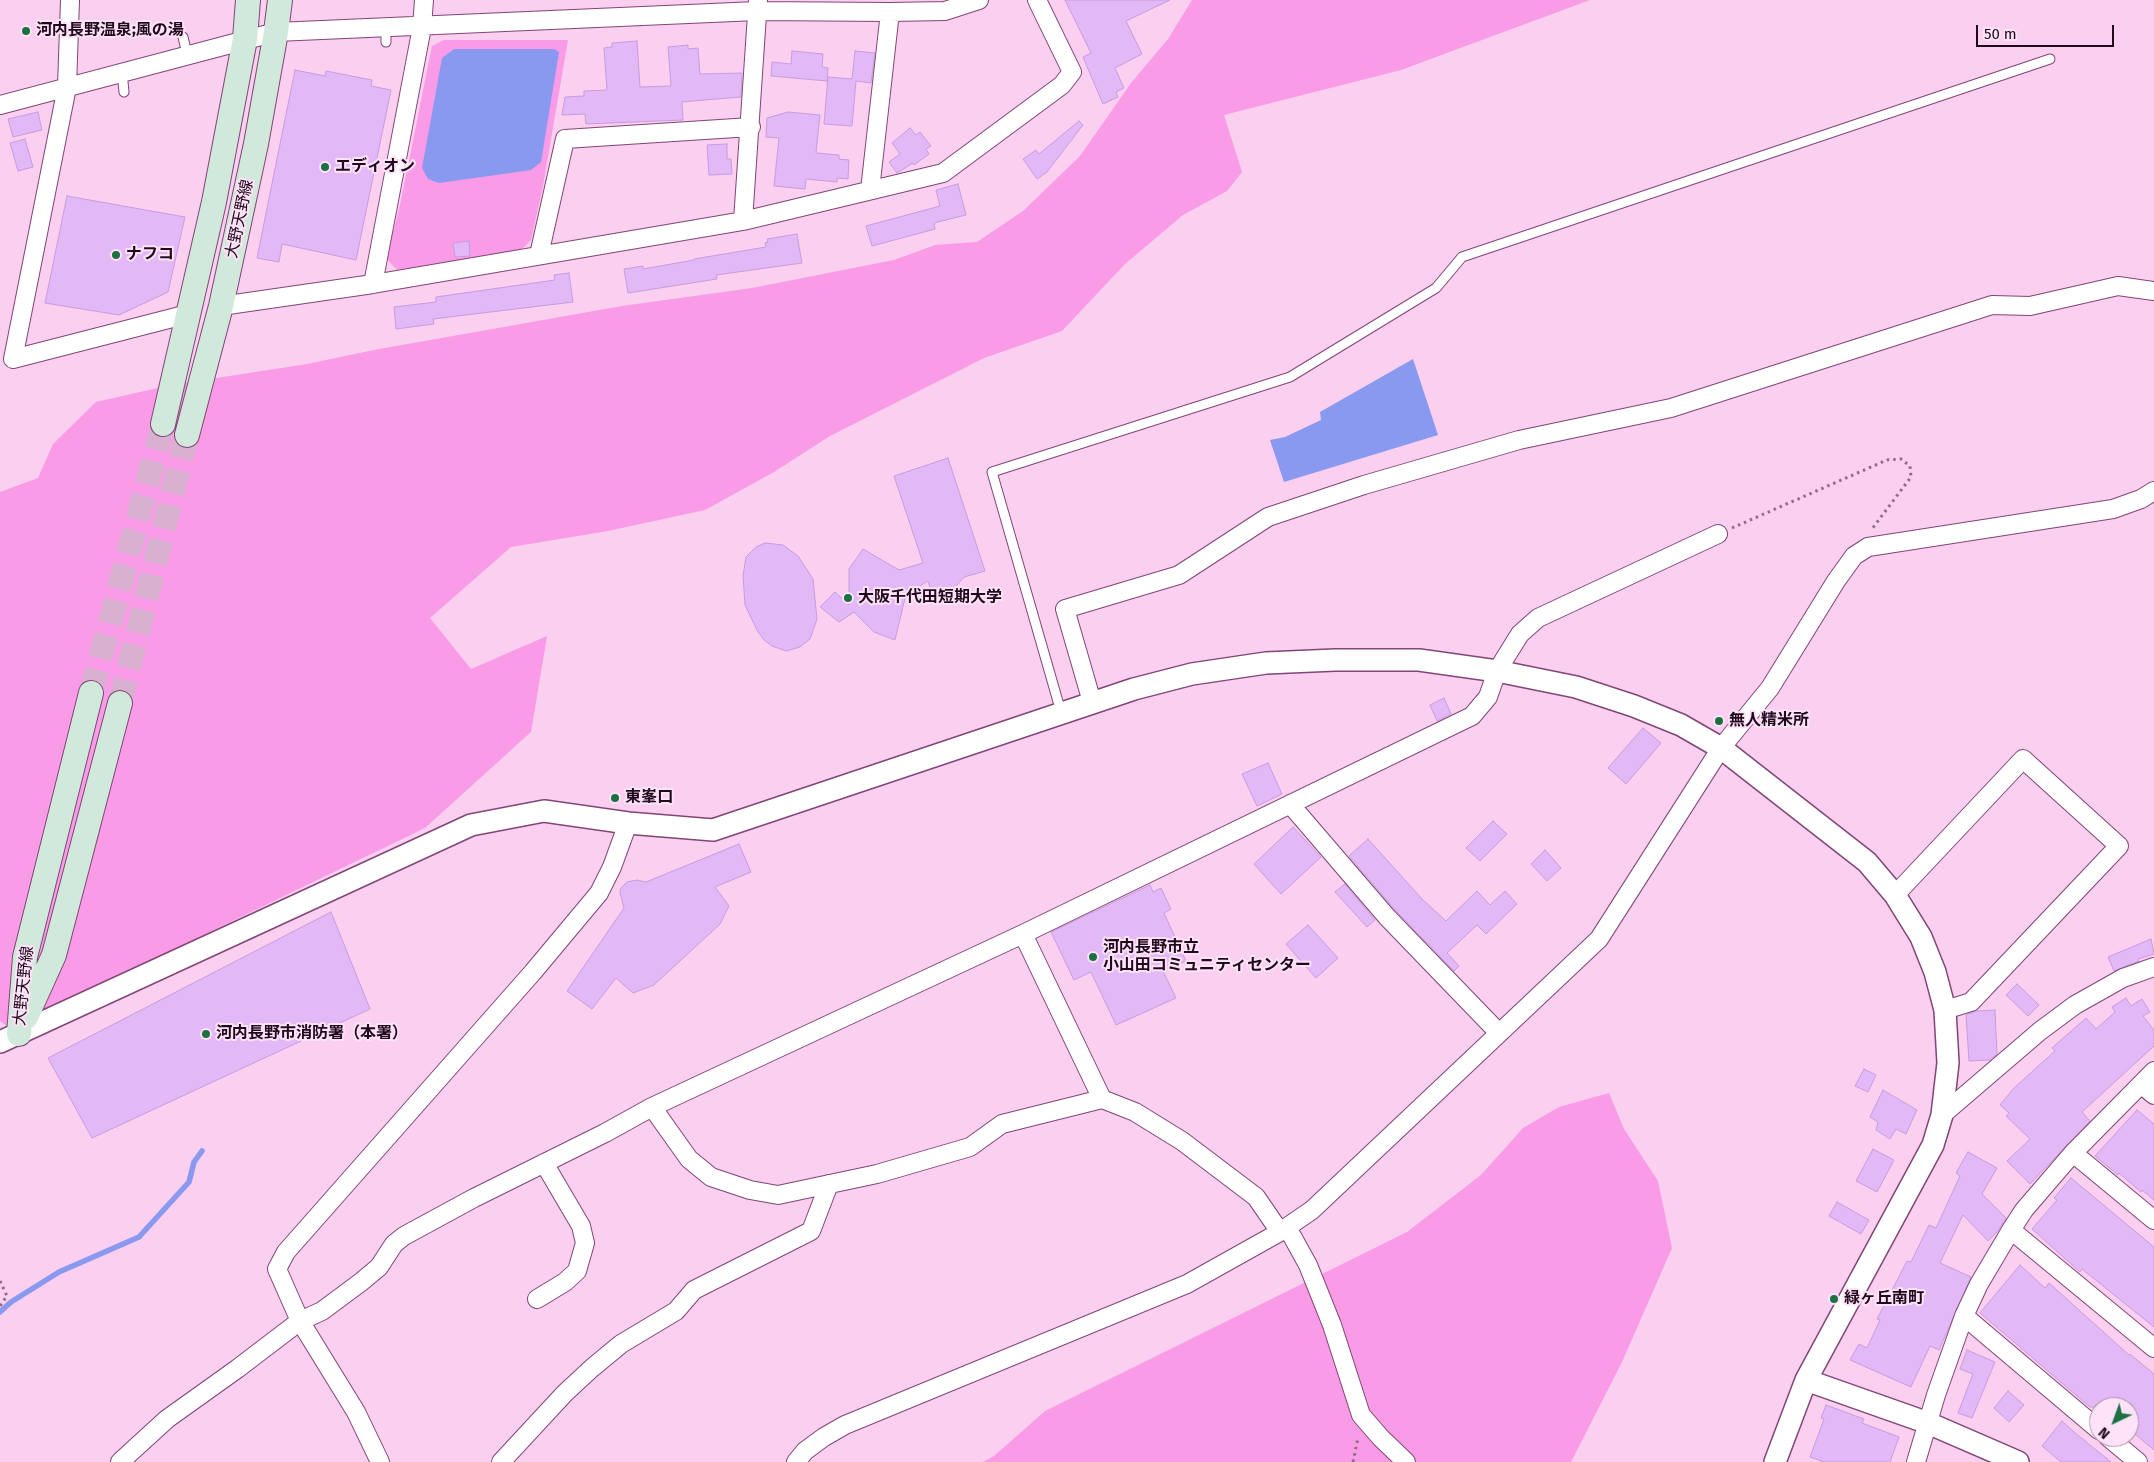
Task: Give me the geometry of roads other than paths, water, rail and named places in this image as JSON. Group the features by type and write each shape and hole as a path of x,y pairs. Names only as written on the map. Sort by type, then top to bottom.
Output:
{"main road":[{"name":"大野天野線","path":"163,424 214,202 245,39 248,0"},
{"name":"大野天野線","path":"187,435 221,306 256,144 280,0"},
{"name":"大野天野線","path":"9,1038 25,957 91,693"},
{"name":"大野天野線","path":"9,1038 54,955 120,703"}],"street":[{"path":"70,0 67,87 13,359 188,314"},
{"path":"373,284 422,26 424,0"},
{"path":"0,105 276,32 386,36 422,26 758,6 890,12 945,11 979,0"},
{"path":"221,306 373,284 744,221 943,172 1062,85 1072,72 1037,0"},
{"path":"744,221 758,6"},
{"path":"870,190 890,12"},
{"path":"539,256 565,139 751,127"},
{"path":"1092,702 1066,609 1179,576 1268,517 1364,485 1518,440 1671,408 1992,305 2030,306 2118,286 2154,291"},
{"path":"796,1462 805,1451 845,1425 1187,1284 1284,1229 1312,1210 1599,939 1721,748 1770,688 1836,581 1854,556 1868,547 2114,509 2141,499 2154,491"},
{"path":"120,1462 167,1419 237,1370 300,1321 322,1311 361,1282 379,1267 394,1244 404,1236 652,1107 1023,934 1472,716 1488,697 1497,670 1520,634 1538,618 1718,534"},
{"path":"9,1038 471,824 544,811 628,823 712,830 1134,689 1192,674 1266,663 1335,660 1419,660 1497,670 1576,687 1634,706 1681,725 1721,748 1867,862 1895,895 1921,937 1935,972 1945,1010 1948,1063 1942,1115 1933,1146 1806,1380 1775,1462"},
{"path":"1895,895 2023,759 2119,846 1971,1002 1945,1010"},
{"path":"1290,804 1387,917 1499,1033"},
{"path":"380,1462 356,1412 300,1321 277,1269 286,1252 534,972 599,893 612,867 628,823"},
{"path":"1023,934 1102,1099"},
{"path":"1942,1115 2040,1032 2075,1005 2123,978 2154,967"},
{"path":"1916,1462 1936,1395 1964,1316 2011,1230 2024,1210 2073,1153 2148,1089 2154,1071"},
{"path":"652,1107 689,1159 711,1177 750,1190 778,1195 877,1174 970,1147 1002,1124 1102,1099 1135,1112 1182,1141 1256,1197 1298,1244 1315,1282 1352,1381 1361,1415 1406,1462"},
{"path":"2073,1153 2154,1220"},
{"path":"537,1299 565,1282 577,1272 585,1242 581,1226 544,1163"},
{"path":"502,1462 565,1393 621,1344 676,1311 694,1290 811,1231 829,1184"},
{"path":"2011,1230 2154,1348"},
{"path":"1964,1316 2089,1422"},
{"path":"1806,1380 1928,1423 2018,1462"},
{"path":"2120,1447 2138,1462"}],"lane":[{"path":"183,37 187,54"},
{"path":"1061,712 992,472 1290,377 1436,288 1462,257 2050,58"},
{"path":"122,72 124,92"}],"water":[{"path":"454,49 554,49 559,52 541,162 531,170 439,183 428,179 422,168 442,58"},
{"path":"1413,359 1438,435 1284,482 1270,440 1285,437 1321,420 1320,412"}],"waterway":[{"path":"0,1312 11,1302 59,1272 139,1237 189,1182 194,1162 202,1151"}],"tunnel":[{"path":"91,693 163,424"},
{"path":"120,703 187,435"}],"place":[{"name":"河内長野温泉;風の湯","path":"26,31"},
{"name":"エディオン","path":"325,167"},
{"name":"ナフコ","path":"116,255"},
{"name":"大阪千代田短期大学","path":"848,598"},
{"name":"無人精米所","path":"1719,721"},
{"name":"東峯口","path":"615,798"},
{"name":"河内長野市立 小山田コミュニティセンター","path":"1093,957"},
{"name":"河内長野市消防署（本署）","path":"206,1034"},
{"name":"緑ヶ丘南町","path":"1834,1299"}]}
